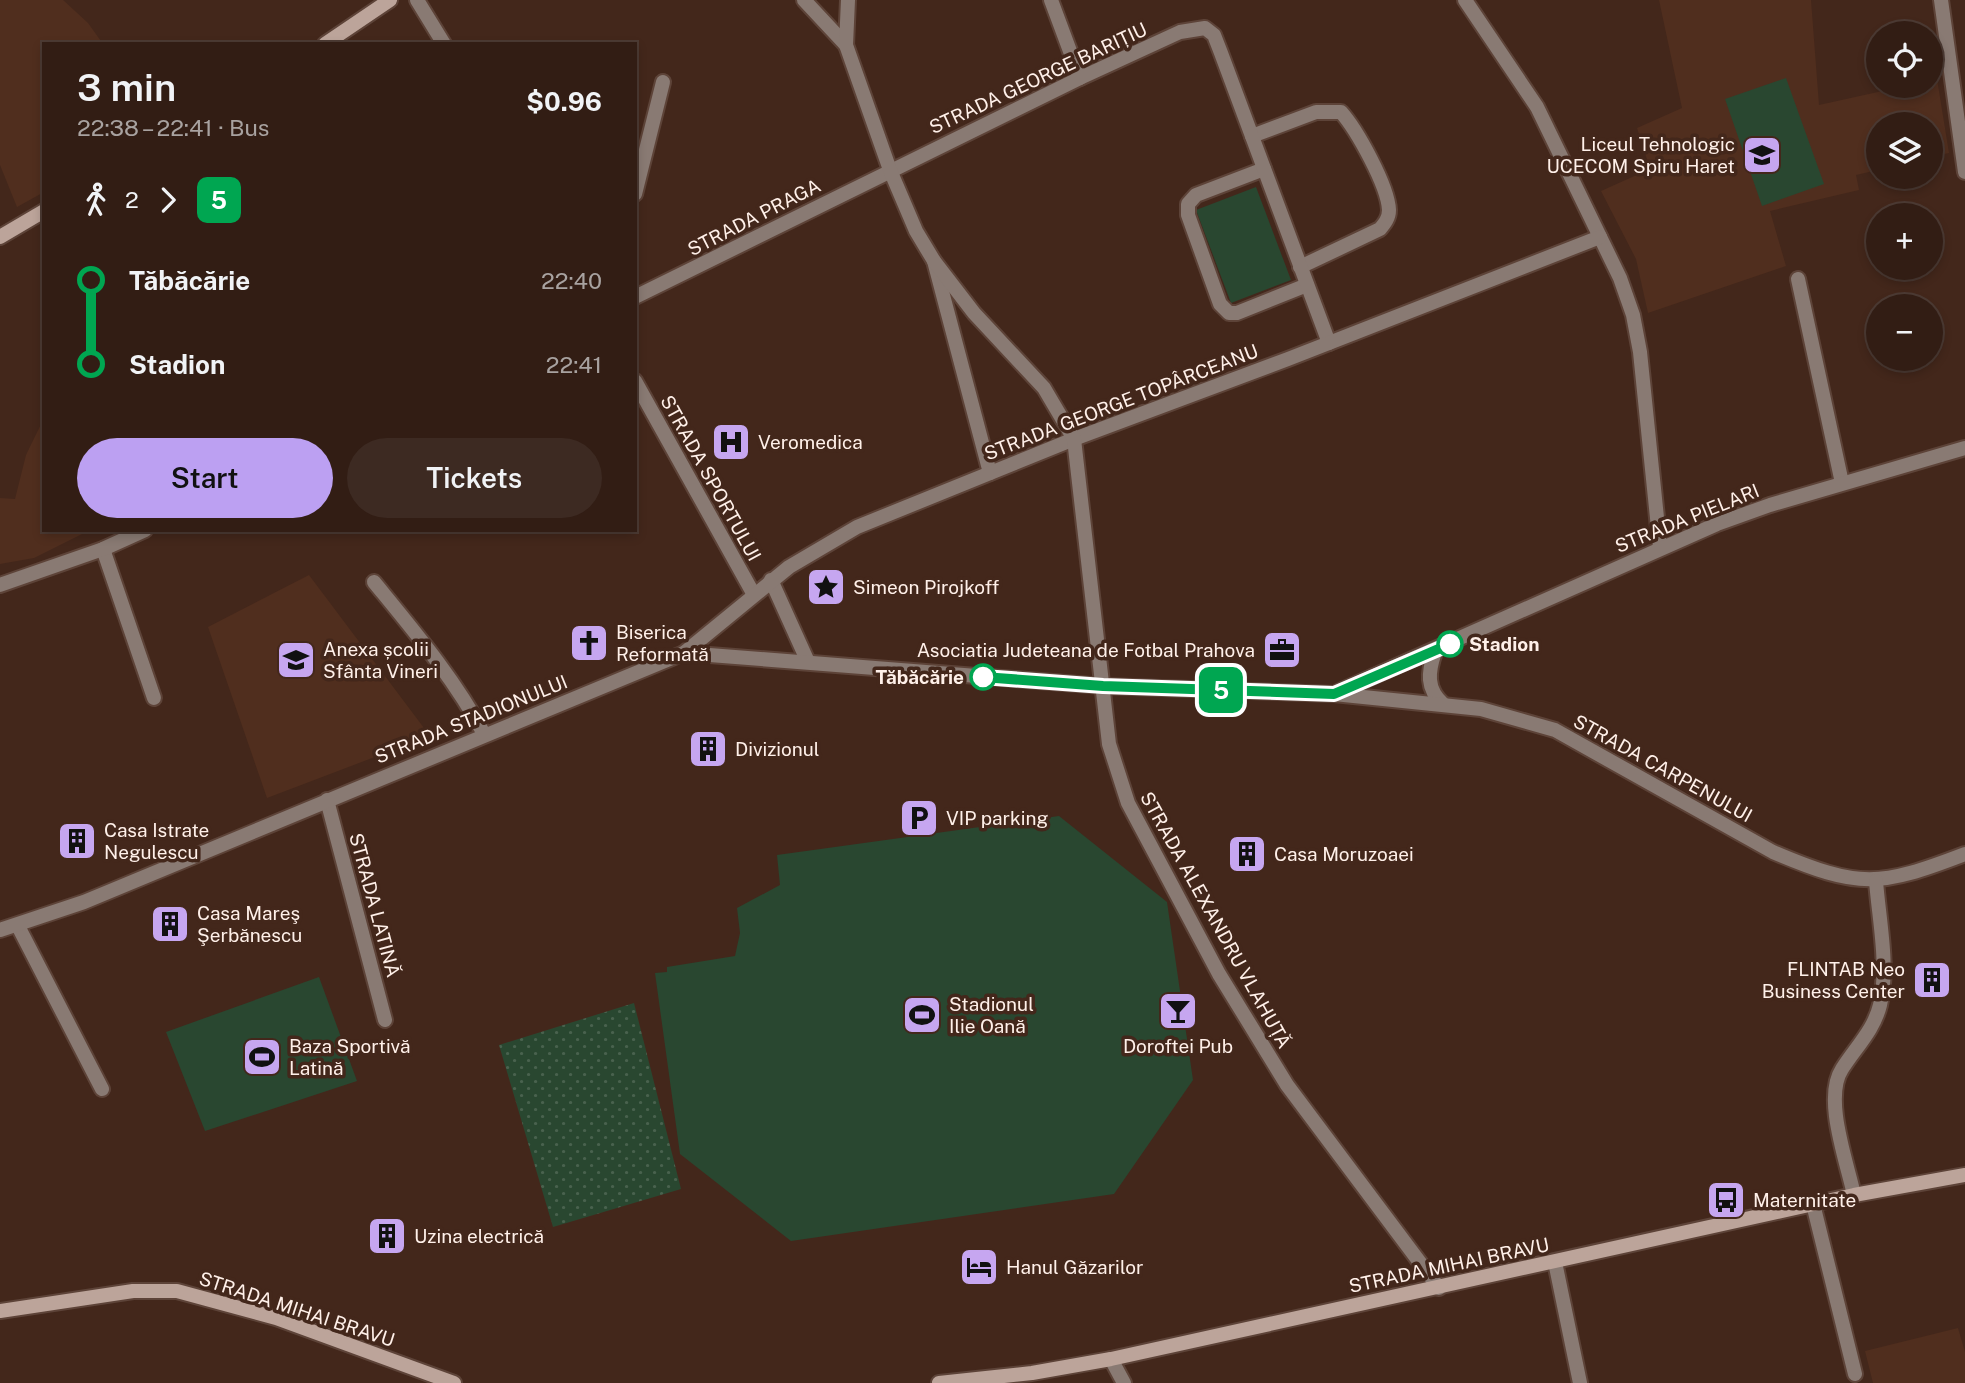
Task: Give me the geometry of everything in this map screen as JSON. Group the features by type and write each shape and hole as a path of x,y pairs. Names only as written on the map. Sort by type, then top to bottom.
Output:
{"main road":[{"path":"328,42 390,0"},
{"path":"0,237 42,212"},
{"name":"STRADA MIHAI BRAVU","path":"939,1383 1032,1373 1111,1359 1854,1195 1965,1175"},
{"name":"STRADA MIHAI BRAVU","path":"0,1311 134,1291 177,1291 276,1318 437,1380 454,1383"}],"street":[{"path":"417,0 443,42"},
{"path":"804,0 846,45"},
{"name":"STRADA ALEXANDRU VLAHUȚĂ","path":"848,0 846,45 890,170 916,232 934,261 974,313 1044,388 1074,439 1109,744 1121,788 1219,974 1287,1086 1438,1288"},
{"path":"1051,0 1080,78"},
{"path":"1465,0 1537,107 1620,278 1640,352 1660,547"},
{"path":"1941,0 1965,172"},
{"name":"STRADA GEORGE BARIȚIU","path":"890,170 1180,32 1205,28 1214,35 1252,136"},
{"path":"637,186 663,82"},
{"path":"1300,267 1380,229 1387,220 1389,209 1385,192 1350,122 1341,112 1317,112 1252,136 1300,267 1329,344"},
{"path":"1264,169 1196,195 1188,204 1188,215 1220,304 1229,313 1237,313 1307,285"},
{"name":"STRADA PRAGA","path":"637,297 890,170"},
{"name":"STRADA GEORGE TOPÂRCEANU","path":"684,653 753,593 832,539 1074,439 1329,344 1600,237"},
{"path":"934,261 990,473"},
{"path":"1798,279 1842,483"},
{"name":"STRADA SPORTULUI","path":"637,385 753,593"},
{"name":"STRADA PIELARI","path":"1103,686 1334,694 1435,652 1660,547 1770,505 1965,448"},
{"path":"0,585 103,549 141,532"},
{"path":"103,549 153,698"},
{"path":"771,580 808,662"},
{"path":"374,582 441,665 484,734"},
{"path":"1435,652 1430,666 1430,687 1443,704"},
{"name":"STRADA STADIONULUI","path":"0,930 84,902 684,653 1103,686"},
{"name":"STRADA CARPENULUI","path":"1334,694 1443,704 1508,714 1555,730 1773,852 1847,878 1876,881 1909,876 1965,854"},
{"name":"STRADA LATINĂ","path":"327,800 385,1020"},
{"path":"1854,1195 1834,1092 1842,1069 1871,1029 1881,1002 1882,966 1876,881"},
{"path":"18,926 102,1090"},
{"path":"1813,1204 1855,1374"},
{"path":"1555,1262 1580,1383"},
{"path":"1111,1359 1124,1383"}],"shaded area":[{"path":"0,0 63,0 88,23 102,42 42,42 42,193 17,207 0,165"},
{"name":"Liceul Tehnologic UCECOM Spiru Haret","path":"1659,0 1811,0 1819,105 1866,95 1866,98 1940,98 1942,112 1866,112 1866,173 1856,175 1859,190 1770,211 1786,266 1648,313 1636,259 1601,191 1650,169 1637,128 1682,108"},
{"name":"Liceul Tehnologic UCECOM Spiru Haret","path":"1943,116 1949,153 1943,154"},
{"path":"42,422 42,532 86,532 34,558 0,564 0,498 15,499 26,455"},
{"name":"Anexa școlii Sfânta Vineri","path":"309,575 430,736 267,798 208,627"},
{"path":"1958,1328 1965,1352 1965,1383 1873,1383 1865,1351"}],"green space":[{"path":"1786,78 1824,184 1762,206 1725,99"},
{"path":"1256,187 1291,280 1231,303 1196,210"},
{"name":"Stadionul Ilie Oană","path":"1059,816 1167,902 1193,1080 1114,1194 791,1241 680,1154 655,973 667,972 667,967 735,956 740,933 737,908 780,885 777,855"},
{"name":"Baza Sportivă Latină","path":"319,977 357,1081 205,1131 166,1032"},
{"path":"634,1003 681,1189 553,1227 499,1045"}],"bus line":[{"name":"5","path":"983,677 1103,686 1334,694 1450,644"}],"place":[{"name":"Liceul Tehnologic UCECOM Spiru Haret","path":"1762,155"},
{"name":"Veromedica","path":"731,442"},
{"name":"Simeon Pirojkoff","path":"826,587"},
{"name":"Biserica Reformată","path":"589,643"},
{"name":"Stadion","path":"1450,644"},
{"name":"Asociatia Judeteana de Fotbal Prahova","path":"1282,650"},
{"name":"Anexa școlii Sfânta Vineri","path":"296,660"},
{"name":"Tăbăcărie","path":"983,677"},
{"name":"Divizionul","path":"708,749"},
{"name":"VIP parking","path":"919,818"},
{"name":"Casa Istrate Negulescu","path":"77,841"},
{"name":"Casa Moruzoaei","path":"1247,854"},
{"name":"Casa Mareş Şerbănescu","path":"170,924"},
{"name":"FLINTAB Neo Business Center","path":"1932,980"},
{"name":"Doroftei Pub","path":"1178,1011"},
{"name":"Stadionul Ilie Oană","path":"922,1015"},
{"name":"Baza Sportivă Latină","path":"262,1057"},
{"name":"Maternitate","path":"1726,1200"},
{"name":"Uzina electrică","path":"387,1236"},
{"name":"Hanul Găzarilor","path":"979,1267"}]}
